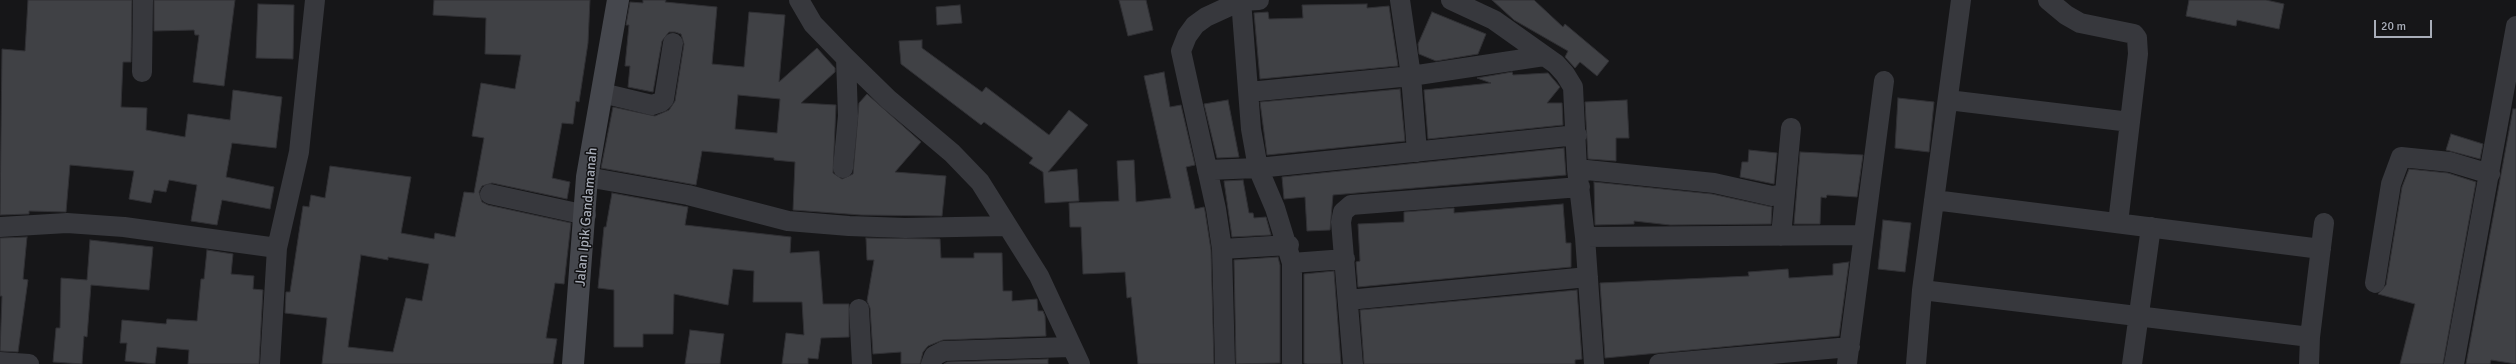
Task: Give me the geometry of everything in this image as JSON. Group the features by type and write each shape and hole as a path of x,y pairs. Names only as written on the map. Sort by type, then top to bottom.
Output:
{"street":[{"path":"142,72 143,0"},
{"path":"270,364 277,248 299,152 315,0"},
{"name":"Jalan Ipik Gandamanah","path":"573,364 586,214 587,177 618,0"},
{"path":"799,0 813,24 846,58 970,171 980,182 1039,276 1070,347 1080,364"},
{"path":"1225,364 1222,248 1216,209 1181,51 1187,36 1195,25 1206,17 1247,0 1251,129 1258,168 1291,254 1292,364"},
{"path":"1400,0 1411,76 1417,152"},
{"path":"1451,0 1494,20 1544,56 1566,74 1573,87 1594,364"},
{"path":"1916,364 1922,290 1962,0"},
{"path":"2048,0 2066,15 2080,23 2134,34 2137,38 2138,54 2118,223"},
{"path":"2454,364 2516,26"},
{"path":"602,93 652,105 661,102 664,99 673,43"},
{"path":"1249,92 1411,76 1544,56"},
{"path":"843,168 848,116 846,58"},
{"path":"1659,364 1848,355 1884,81"},
{"path":"1948,100 2130,122"},
{"path":"1781,236 1791,128"},
{"path":"1207,170 1258,168 1577,135"},
{"path":"2375,282 2391,184 2401,157 2450,162 2490,174"},
{"path":"587,177 688,195 788,221 849,226 905,228 1007,226"},
{"path":"1353,364 1341,222 1343,212 1351,205 1579,178 1714,183 1772,196 1784,194"},
{"path":"490,194 586,214"},
{"path":"1934,200 2321,249"},
{"path":"0,227 67,223 124,227 277,248"},
{"path":"2309,364 2310,337 2324,223"},
{"path":"2132,364 2151,227"},
{"path":"1585,237 1863,235"},
{"path":"1222,248 1345,260"},
{"path":"1348,300 1588,277"},
{"path":"1922,290 2310,337"},
{"path":"859,309 862,364"},
{"path":"931,364 934,356 944,352 1070,347"},
{"path":"0,362 29,364"}],"building":[{"path":"28,0 132,0 131,62 123,62 121,107 147,108 146,130 185,137 188,114 230,120 233,90 282,97 276,148 232,143 226,177 274,187 270,209 222,200 217,225 191,221 197,185 169,180 166,192 154,190 151,203 129,199 134,171 70,165 66,212 29,211 29,214 0,215 2,49 25,51"},
{"path":"154,0 235,0 224,86 193,82 199,35 195,35 194,30 154,31"},
{"path":"434,0 590,0 588,43 579,102 576,101 573,124 562,123 552,178 570,182 567,199 492,183 482,186 479,192 482,202 488,205 571,223 564,284 555,283 546,338 557,339 553,364 322,364 327,318 285,313 286,292 290,292 303,206 309,207 311,195 325,198 330,166 411,177 401,233 434,239 435,233 455,237 464,192 474,193 484,138 472,136 481,83 515,89 521,55 485,54 486,18 433,15","holes":["361,255 388,260 388,257 429,264 422,301 406,298 393,352 348,347"]},
{"path":"643,0 666,0 665,2 717,7 712,64 744,67 749,12 785,15 779,82 817,48 835,68 835,72 801,103 836,105 833,173 842,179 853,174 859,103 867,94 921,142 895,172 946,176 942,216 861,215 793,210 795,162 774,160 774,158 702,151 696,185 601,168 613,107 655,116 669,110 675,101 684,44 681,34 675,32 669,32 662,41 653,92 628,87 630,66 625,66 629,25 626,25 630,2 643,3","holes":["738,95 780,99 777,133 735,129"]},
{"path":"1119,0 1146,0 1153,30 1128,36"},
{"path":"1492,0 1534,0 1563,27 1565,24 1609,61 1597,76 1580,62 1575,68 1565,57 1568,51 1514,20"},
{"path":"2189,0 2266,0 2284,4 2279,29 2237,20 2236,26 2186,16"},
{"path":"258,4 294,5 293,59 256,58"},
{"path":"1367,4 1367,8 1389,6 1398,66 1260,79 1254,13 1268,12 1269,19 1303,18 1302,5"},
{"path":"960,5 962,23 937,25 936,7"},
{"path":"1432,12 1486,34 1478,54 1436,61 1419,54 1418,44"},
{"path":"922,40 922,48 982,92 986,87 1049,135 1069,110 1088,125 1048,172 1077,169 1079,201 1045,203 1043,172 1029,163 1033,158 984,122 981,125 901,64 899,41"},
{"path":"1164,72 1170,107 1181,105 1195,165 1186,167 1195,209 1204,207 1205,211 1211,250 1214,364 1138,364 1131,297 1127,298 1125,272 1083,274 1081,227 1070,227 1069,203 1119,201 1117,161 1134,160 1136,202 1171,198 1144,76"},
{"path":"1512,72 1513,75 1548,73 1560,87 1547,103 1562,103 1563,125 1428,139 1424,90 1491,83 1477,78"},
{"path":"1400,89 1405,141 1267,155 1260,102"},
{"path":"1898,98 1934,102 1929,152 1895,148"},
{"path":"1228,100 1239,157 1217,158 1204,104"},
{"path":"1627,100 1629,138 1616,138 1616,161 1588,159 1585,102"},
{"path":"2513,109 2516,109 2516,364 2491,360 2490,364 2466,364"},
{"path":"2451,134 2483,144 2480,159 2446,150"},
{"path":"1564,148 1566,175 1333,195 1330,230 1307,231 1305,197 1284,199 1282,177"},
{"path":"1749,150 1777,153 1774,184 1740,177 1742,162 1748,162"},
{"path":"1800,152 1863,155 1857,197 1827,195 1826,198 1821,197 1820,224 1794,224"},
{"path":"2409,169 2448,173 2476,182 2443,364 2400,364 2415,304 2378,294 2386,285 2402,187"},
{"path":"1243,180 1249,213 1253,213 1254,218 1266,217 1271,235 1232,237 1224,181"},
{"path":"1594,182 1712,194 1772,207 1771,224 1670,225 1634,221 1634,224 1595,225"},
{"path":"612,193 688,207 685,225 791,237 790,253 819,251 823,304 849,304 849,337 821,338 818,359 808,358 808,364 782,364 786,333 804,335 802,302 753,302 754,271 733,269 728,305 674,294 673,334 643,334 643,347 614,347 614,290 598,288 604,227 606,227"},
{"path":"1563,204 1566,243 1571,243 1571,267 1358,287 1356,262 1360,261 1358,224 1404,222 1404,212 1454,208 1454,213"},
{"path":"1883,220 1911,223 1905,272 1878,269"},
{"path":"27,237 23,279 28,280 18,352 0,351 2,296 0,296 0,238"},
{"path":"866,238 940,239 941,258 974,258 974,253 1002,253 1003,291 1012,291 1012,301 1037,299 1038,311 1043,311 1045,316 1046,336 943,340 928,346 923,352 920,364 901,364 901,352 873,354 870,308 867,301 874,260 867,260"},
{"path":"90,240 153,247 149,290 91,285 87,337 84,336 82,364 53,362 56,328 60,328 61,278 87,280"},
{"path":"207,250 233,254 231,274 254,276 253,289 263,290 259,364 188,364 189,350 157,347 155,364 125,361 127,343 120,343 122,320 166,324 167,319 197,321 201,279 204,279"},
{"path":"1278,257 1280,265 1280,363 1236,364 1234,260"},
{"path":"1849,262 1839,336 1605,358 1600,283 1749,276 1748,272 1788,269 1789,278 1833,275 1833,264"},
{"path":"1334,271 1341,364 1307,364 1304,363 1304,274"},
{"path":"1577,290 1582,359 1575,360 1575,364 1364,364 1360,310"},
{"path":"690,330 724,334 720,364 685,364"},
{"path":"1048,359 1048,364 944,364 947,362"}]}
